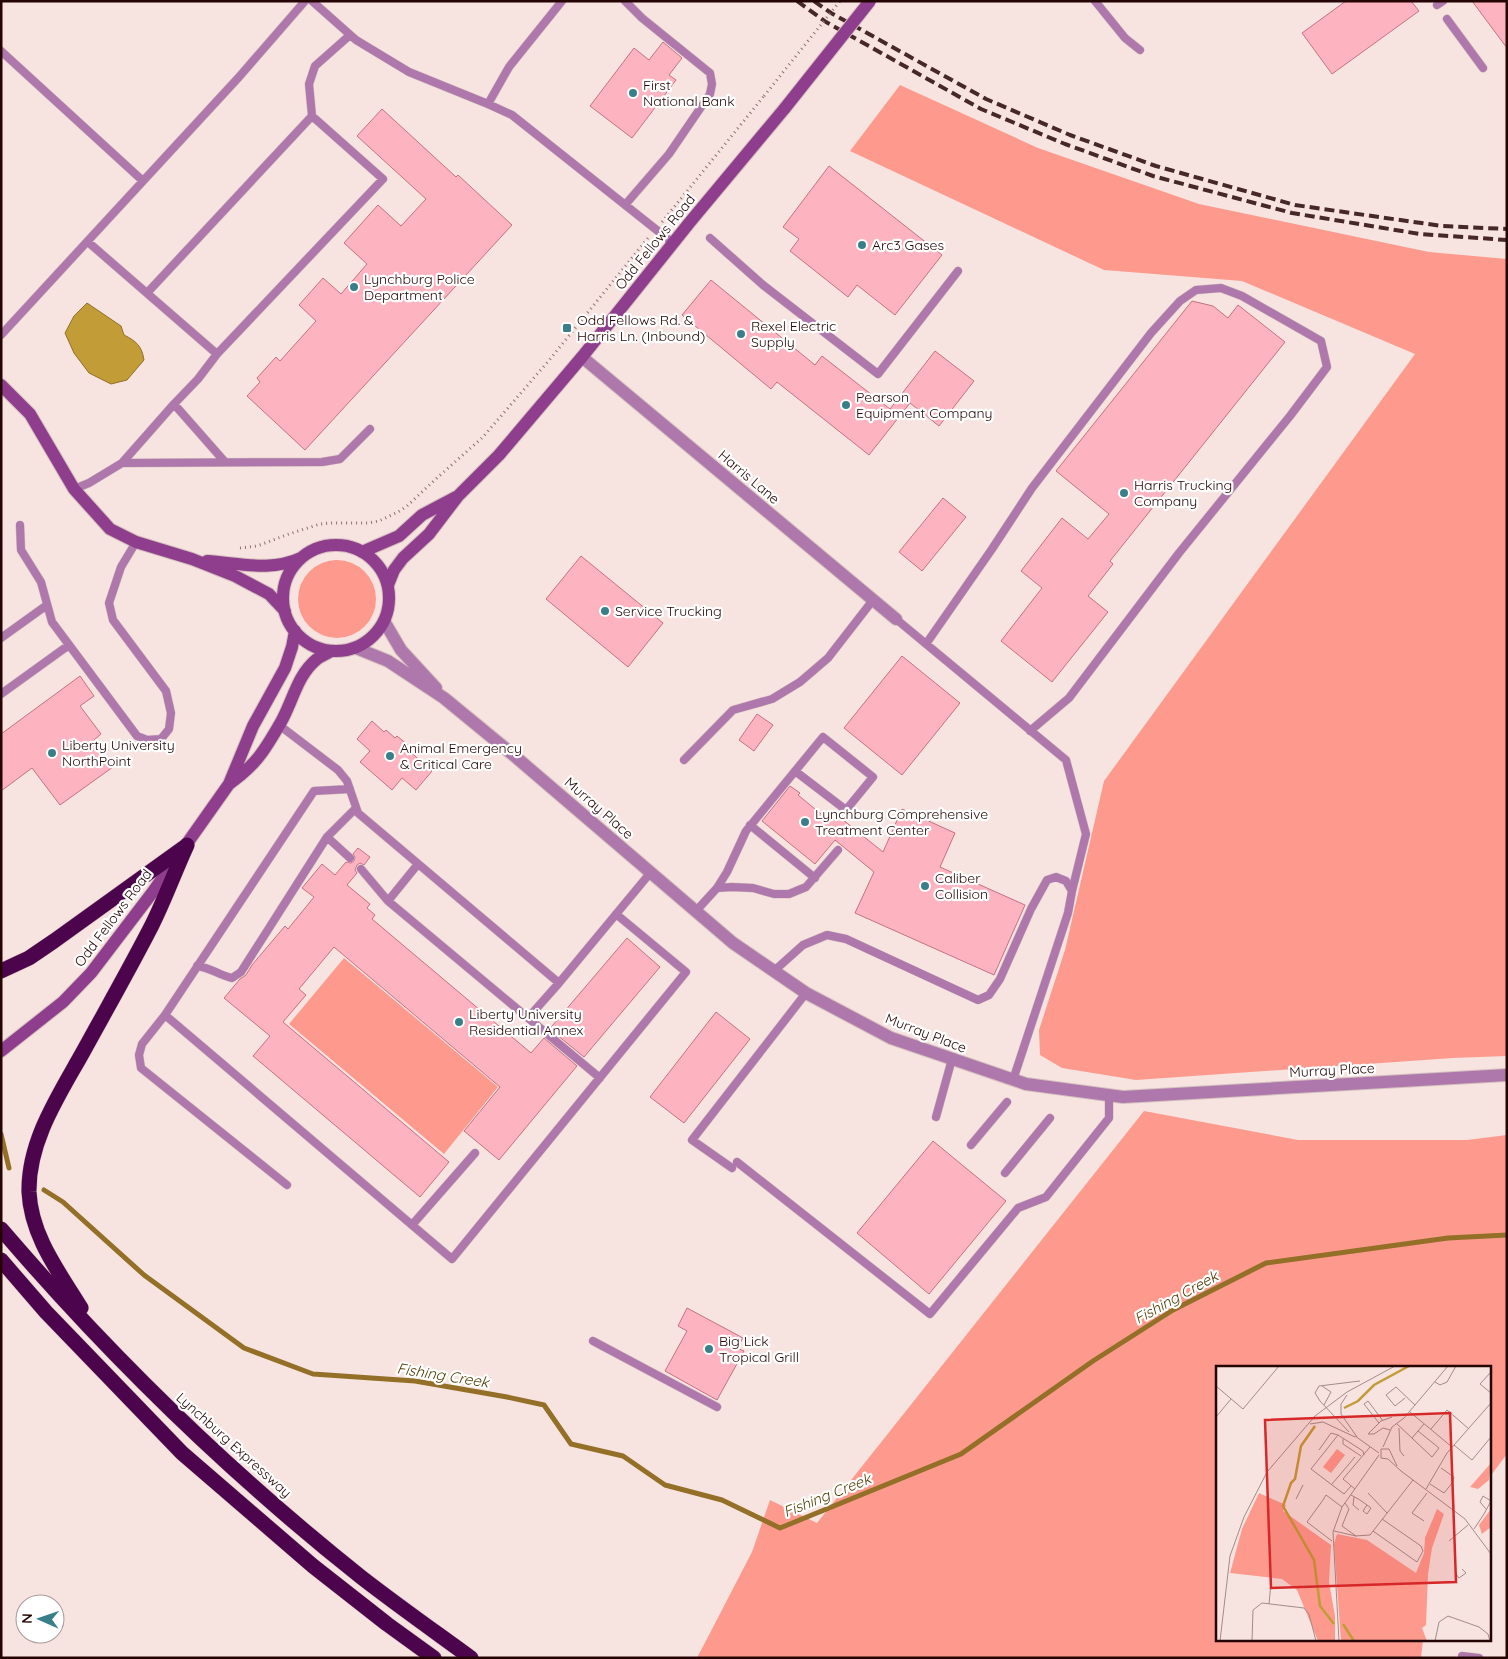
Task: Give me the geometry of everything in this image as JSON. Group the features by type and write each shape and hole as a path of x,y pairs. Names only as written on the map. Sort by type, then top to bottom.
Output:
{"highway":[{"path":"1,971 29,958 54,942 187,845"},
{"path":"99,1337 50,1257 39,1235 32,1213 30,1171 36,1144 53,1106 153,923 187,845"},
{"name":"Lynchburg Expressway","path":"1,1229 161,1402 249,1482 362,1578 471,1658"},
{"path":"1,1260 46,1312 182,1453 313,1566 434,1658"}],"main road":[{"name":"Odd Fellows Road","path":"388,585 394,570 403,558 429,534 458,496 499,456 582,357 870,1"},
{"path":"1,385 30,414 74,489 110,529 136,542 192,559 235,576 269,594 285,611"},
{"name":"Odd Fellows Road","path":"362,552 399,536 422,515 458,496"},
{"path":"192,559 260,566 288,564 311,552 331,545 342,545 362,552 379,566 388,585 390,596 384,621 368,641 356,648 344,651 331,651 307,643 295,631 285,611 283,598 285,585 294,566 302,558"},
{"name":"Odd Fellows Road","path":"1,1051 63,1002 91,974 187,845 229,784 253,726 285,668 295,631"},
{"name":"Odd Fellows Road","path":"229,784 247,772 261,756 279,725 300,678 317,659 331,651"}],"street":[{"name":"Harris Lane","path":"582,357 896,619"},
{"name":"Murray Place","path":"384,621 401,650 444,698"},
{"name":"Murray Place","path":"356,648 388,661 444,698 733,943 806,993 891,1038 1026,1084 1123,1097 1507,1075"}],"lane":[{"path":"1,335 239,77 305,1"},
{"path":"312,1 356,40 409,72 512,115 674,243"},
{"path":"488,104 509,67 562,1"},
{"path":"625,1 642,18 710,73 712,84 710,94 669,154 625,205"},
{"path":"1095,1 1125,38 1140,50"},
{"path":"1447,19 1483,68"},
{"path":"74,489 89,483 122,463 198,379 218,354 383,179 312,116 309,84 315,66 350,35"},
{"path":"1,50 143,181"},
{"path":"147,293 312,116"},
{"path":"710,238 763,285 878,374 958,271"},
{"path":"88,242 218,354"},
{"path":"926,644 1032,488 1151,333 1180,301 1196,290 1221,288 1242,296 1321,341 1327,367 1290,416 1179,553 1069,698 1030,730"},
{"path":"174,404 225,462"},
{"path":"122,463 322,462 340,459 370,428"},
{"path":"20,525 21,550 41,582 52,622 137,736 147,740 161,739 169,729 171,713 166,691 113,620 109,603 121,567 136,542"},
{"path":"684,760 733,710 772,699 800,682 828,658 873,600"},
{"path":"1,638 47,605"},
{"path":"896,619 1066,760 1086,834 1068,913 1013,1080"},
{"path":"1,694 69,645"},
{"path":"279,725 338,770 350,789 358,813 559,983"},
{"path":"696,912 717,888 727,872 750,825 823,737 873,777 846,810 795,771"},
{"path":"287,1186 141,1068 139,1054 142,1044 165,1015 314,792 350,789"},
{"path":"197,966 209,968 223,976 232,978 241,972 327,837 356,808"},
{"path":"750,825 815,878"},
{"path":"327,837 350,858"},
{"path":"717,888 753,888 774,894 789,894 806,887 838,850"},
{"path":"388,901 418,864"},
{"path":"361,869 388,901 600,1078"},
{"path":"528,1018 651,872"},
{"path":"774,971 803,945 827,934 846,939 978,1000 989,995 1000,979 1031,909 1047,880 1056,877 1066,881 1072,891"},
{"path":"165,1015 452,1259 686,972 616,914"},
{"path":"806,993 692,1140 734,1165 930,1314 1018,1208 1046,1197 1109,1118 1109,1095"},
{"path":"936,1117 952,1059"},
{"path":"971,1145 1007,1102"},
{"path":"1005,1173 1050,1118"},
{"path":"412,1225 474,1153"},
{"path":"593,1341 717,1407"},
{"path":"1462,1656 1479,1658"}],"path":[{"path":"670,213 840,1"},
{"path":"240,548 257,546 320,524 379,521 407,506 483,437 551,358 642,246"}],"shaded area":[{"path":"900,85 1038,148 1199,204 1429,252 1507,259 1507,1056 1136,1080 1062,1068 1040,1055 1039,1030 1065,950 1104,781 1415,354 1242,281 1104,270 850,151"},
{"path":"87,303 121,326 124,335 135,342 140,348 144,360 127,380 111,384 89,373 74,353 65,333 74,316"},
{"path":"337,560 352,563 369,577 373,584 376,599 373,614 359,631 352,635 337,638 322,635 305,621 301,614 298,599 301,584 315,567 322,563"},
{"path":"344,958 498,1087 444,1154 289,1024"},
{"path":"1144,1111 1298,1140 1467,1140 1507,1135 1507,1454 1490,1477 1490,1366 1216,1366 1216,1642 1423,1642 1421,1658 697,1658 752,1552 770,1500 817,1523"}],"building":[{"path":"1346,1 1411,1 1419,11 1332,74 1302,33"},
{"path":"1472,1 1507,1 1507,48"},
{"name":"First National Bank","path":"663,42 682,58 669,75 676,80 632,138 590,106 634,48 649,60"},
{"path":"382,109 512,225 305,450 247,396 260,382 257,378 276,357 280,361 316,321 299,305 323,278 341,294 367,264 344,243 378,205 401,226 426,199 357,136"},
{"name":"Arc3 Gases","path":"829,166 942,255 895,315 857,285 848,297 790,251 799,239 783,227"},
{"path":"711,280 815,365 822,356 890,409 935,351 974,381 939,426 910,403 869,455 777,382 771,389 682,315"},
{"name":"Harris Trucking Company","path":"1192,301 1213,306 1228,318 1238,305 1285,342 1110,561 1113,564 1088,596 1108,612 1052,682 1001,641 1042,588 1021,571 1062,518 1088,539 1109,514 1056,471"},
{"path":"943,498 966,517 922,571 899,552"},
{"name":"Service Trucking","path":"581,556 663,623 628,667 546,599"},
{"path":"902,656 960,703 902,775 844,728"},
{"name":"Liberty University NorthPoint","path":"80,676 94,696 80,706 101,734 94,740 113,767 60,805 32,768 1,791 1,734"},
{"path":"757,714 773,725 754,751 739,740"},
{"name":"Animal Emergency & Critical Care","path":"372,721 384,732 386,730 395,738 397,736 408,745 406,748 432,771 416,790 402,778 392,790 360,762 370,751 357,739"},
{"name":"Caliber Collision","path":"790,786 826,818 832,811 883,852 902,809 955,833 940,867 1025,905 994,975 855,913 874,872 835,840 815,864 762,821"},
{"name":"Liberty University Residential Annex","path":"358,848 370,857 364,865 360,863 357,865 355,870 357,873 347,885 370,904 367,908 375,915 372,919 531,1053 544,1038 577,1066 499,1160 464,1131 500,1087 334,947 299,989 306,995 283,1022 449,1162 420,1197 253,1056 270,1036 224,998 240,979 246,975 252,965 285,926 288,929 314,897 302,888 322,864 335,875 346,862 351,863 354,861 355,857 353,854"},
{"path":"627,938 660,967 584,1057 551,1030 552,1026"},
{"path":"716,1012 750,1039 684,1123 650,1097"},
{"path":"933,1141 1006,1201 929,1294 857,1233"},
{"name":"Big Lick Tropical Grill","path":"687,1308 743,1338 737,1348 744,1351 717,1400 665,1371 687,1331 678,1326"}],"waterway":[{"name":"Fishing Creek","path":"1,1134 9,1168"},
{"name":"Fishing Creek","path":"44,1190 63,1202 144,1275 244,1348 313,1374 415,1381 544,1405 571,1444 623,1456 665,1485 722,1500 780,1528 961,1454 1093,1361 1173,1310 1266,1263 1448,1238 1507,1235"}],"railway":[{"path":"797,1 826,22 981,109 1065,144 1153,176 1292,213 1420,234 1507,240"},
{"path":"814,1 831,13 986,99 1070,135 1156,166 1295,205 1442,226 1507,229"}],"place":[{"name":"First National Bank","path":"633,93"},
{"name":"Arc3 Gases","path":"862,245"},
{"name":"Lynchburg Police Department","path":"354,287"},
{"name":"Odd Fellows Rd. & Harris Ln. (Inbound)","path":"567,328"},
{"name":"Rexel Electric Supply","path":"741,334"},
{"name":"Pearson Equipment Company","path":"846,405"},
{"name":"Harris Trucking Company","path":"1124,493"},
{"name":"Service Trucking","path":"605,611"},
{"name":"Liberty University NorthPoint","path":"52,753"},
{"name":"Animal Emergency & Critical Care","path":"390,756"},
{"name":"Lynchburg Comprehensive Treatment Center","path":"805,822"},
{"name":"Caliber Collision","path":"925,886"},
{"name":"Liberty University Residential Annex","path":"459,1022"},
{"name":"Big Lick Tropical Grill","path":"709,1349"}]}
